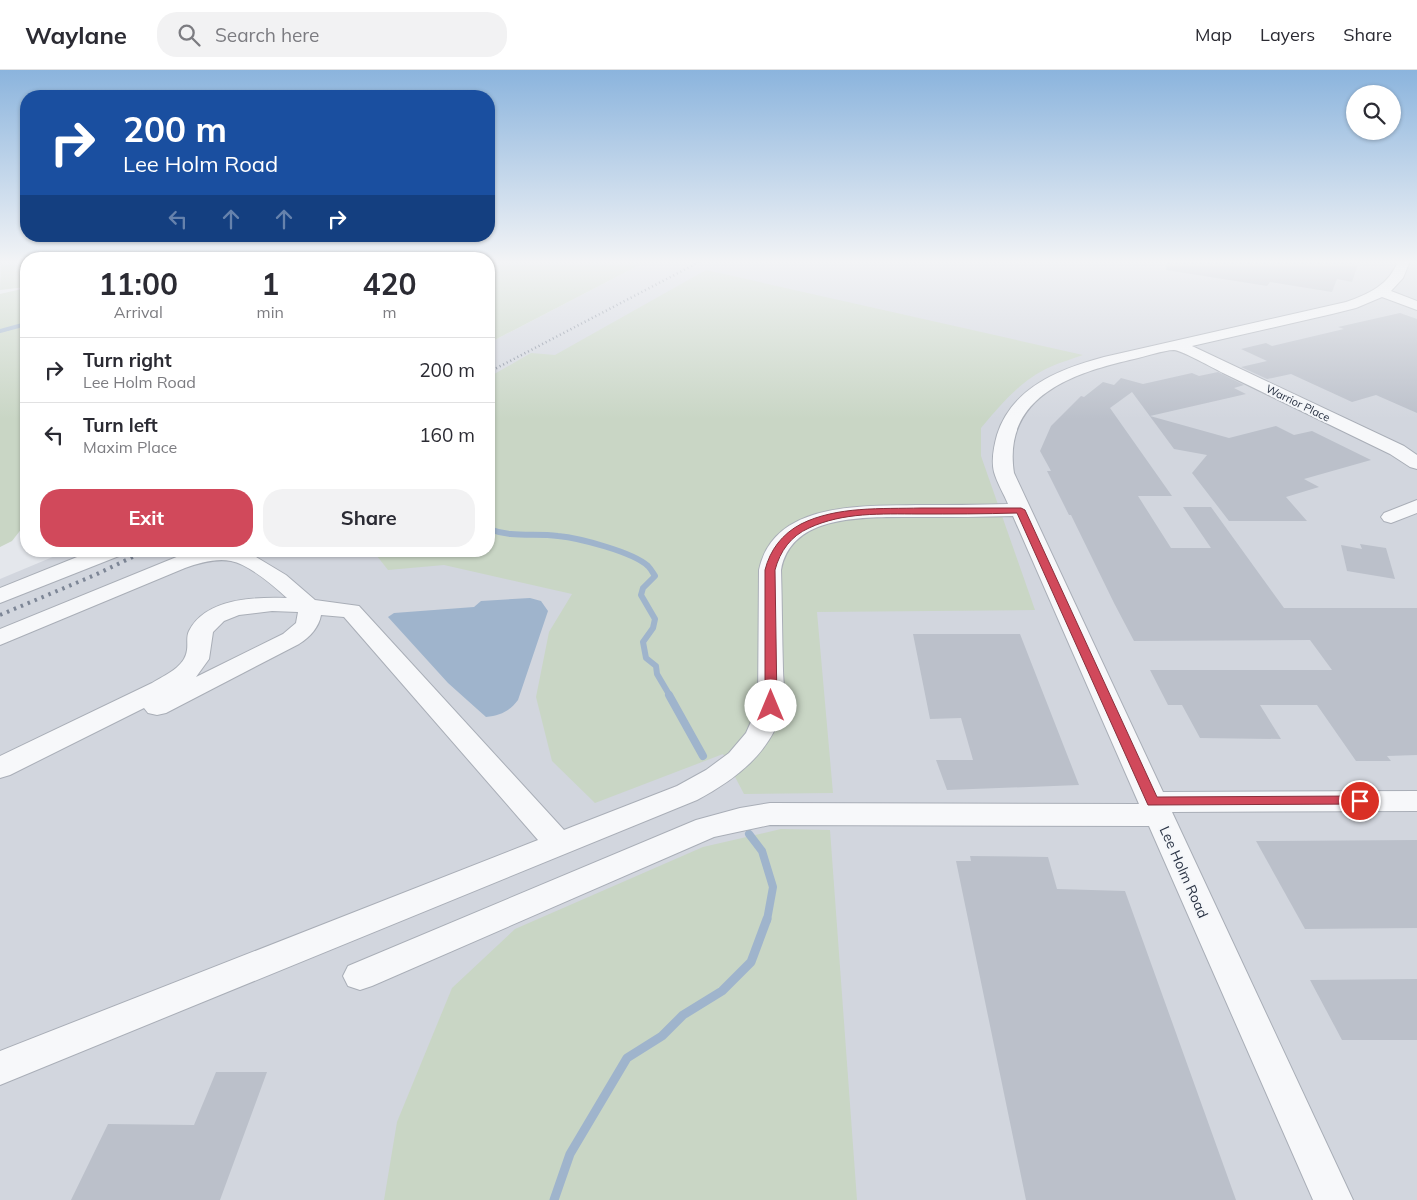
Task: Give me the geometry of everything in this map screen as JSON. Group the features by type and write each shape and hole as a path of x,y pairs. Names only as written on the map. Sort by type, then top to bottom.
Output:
{"street":[{"name":"Lee Holm Road","path":"1315,314 1106,361 1072,372 1041,389 1024,402 1008,428 1002,462 1004,473 1333,1200"},
{"name":"Warrior Place","path":"1177,345 1397,450 1417,463"},
{"path":"1391,517 1417,506"},
{"path":"0,1068 558,843 687,793 735,765 751,748 765,725 771,706 770,570 774,554 792,534 805,526 822,520 864,512 1021,510"},
{"path":"0,596 96,557"},
{"path":"0,638 158,571 200,557"},
{"path":"0,786 270,651 301,632 308,623 309,608 301,598 243,557"},
{"path":"0,768 161,689 184,674 195,663 200,652 198,640 203,629 213,618 246,605 262,604 351,611 558,843"},
{"path":"262,604 275,606 285,611 288,618 289,627 285,636 270,651"},
{"path":"360,976 706,828 740,819 770,814 1155,808 1417,800"}],"shaded area":[{"path":"545,314 1417,314 1417,1200 0,1200 0,579 53,557 495,557 495,340"}],"green space":[{"path":"0,314 20,314 20,531 12,541 0,547"},
{"path":"495,314 545,314 495,340"},
{"path":"628,314 900,314 1083,355 1050,367 1030,379 1004,402 981,428 981,456 1035,610 817,612 833,793 744,794 723,754 595,803 552,761 536,697 549,632 572,594 444,565 388,570 378,557 495,557 495,374 531,353 555,355"},
{"path":"781,829 830,830 857,1200 384,1200 397,1122 452,988 515,929 703,847"}],"water":[{"path":"530,598 541,601 548,611 518,700 504,712 486,717 448,683 388,617 394,613 474,607 481,601"}],"building":[{"path":"1397,314 1417,319 1417,413 1376,395 1352,402 1291,374 1267,379 1241,367 1267,361 1241,349 1266,343 1272,346 1344,329 1338,327"},
{"path":"1218,372 1244,385 1234,388 1246,394 1150,416 1229,438 1276,426 1294,435 1312,431 1371,460 1304,479 1319,487 1286,497 1307,521 1229,521 1192,473 1207,455 1174,449 1132,392 1110,408 1172,496 1138,496 1171,548 1211,548 1183,507 1211,507 1284,608 1417,608 1417,755 1387,756 1391,761 1356,761 1317,705 1260,705 1281,739 1200,738 1182,705 1168,705 1150,670 1332,670 1310,640 1134,641 1114,603 1047,471 1051,471 1040,451 1051,426 1081,396 1084,397 1103,382 1114,385 1121,378 1143,384 1192,373 1199,376"},
{"path":"1360,544 1386,548 1395,579 1347,571 1341,545 1362,549"},
{"path":"913,634 1020,634 1079,785 947,790 936,760 973,760 961,718 930,719"},
{"path":"1417,840 1417,928 1305,929 1256,841"},
{"path":"970,856 1048,857 1057,889 1125,891 1236,1200 1026,1200 956,861 971,861"},
{"path":"1417,979 1417,1040 1342,1040 1310,980"},
{"path":"216,1072 267,1072 220,1200 71,1200 108,1124 194,1125"}],"waterway":[{"path":"0,331 20,326"},
{"path":"495,531 523,535 567,537 618,551 648,566 655,576 643,588 641,595 655,619 653,628 643,642 646,658 656,666 657,674 670,696"},
{"path":"669,695 703,756"},
{"path":"749,834 762,851 773,887 767,920"},
{"path":"554,1200 570,1154 627,1058 662,1036 683,1015 722,991 751,962 767,919"}],"railway":[{"path":"495,369 600,314"},
{"path":"0,615 132,557"}],"route":[{"path":"771,706 770,570 774,554 792,534 805,526 844,514 882,510 1021,510 1152,802 1360,801"}]}
